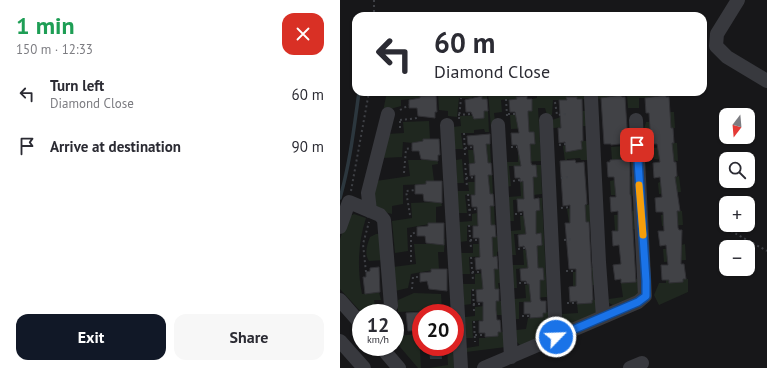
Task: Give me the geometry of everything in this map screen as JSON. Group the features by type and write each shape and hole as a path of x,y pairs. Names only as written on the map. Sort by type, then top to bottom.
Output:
{"street":[{"path":"738,0 717,34 716,46 727,57 767,81"},
{"path":"591,97 603,317"},
{"path":"371,212 368,193 394,117"},
{"path":"546,120 556,337"},
{"path":"484,368 638,302 646,296 636,120"},
{"path":"501,123 511,357"},
{"path":"453,124 461,368"},
{"path":"340,226 348,202 380,215 384,220 391,304"},
{"path":"340,300 352,314"},
{"path":"340,341 364,368"},
{"path":"388,356 399,368"}],"path":[{"path":"374,0 374,12"},
{"path":"348,202 368,96"},
{"path":"453,124 458,115 461,98"},
{"path":"501,123 508,114 506,99"},
{"path":"555,102 557,115 566,114"},
{"path":"458,115 471,114"},
{"path":"508,114 516,114"},
{"path":"394,117 418,118"},
{"path":"464,133 466,155"},
{"path":"557,145 566,144"},
{"path":"465,148 473,147"},
{"path":"510,148 518,147"},
{"path":"404,173 406,149 412,148"},
{"path":"465,163 467,187"},
{"path":"466,178 475,177"},
{"path":"558,178 568,177"},
{"path":"513,181 520,180"},
{"path":"410,215 406,191 415,190"},
{"path":"468,194 470,218"},
{"path":"561,208 570,208"},
{"path":"469,210 477,209"},
{"path":"366,272 363,244 371,212"},
{"path":"515,214 523,214"},
{"path":"469,226 471,248"},
{"path":"411,262 411,234 417,232"},
{"path":"733,232 767,251"},
{"path":"563,240 573,239"},
{"path":"470,240 479,240"},
{"path":"518,249 525,248"},
{"path":"471,257 473,280"},
{"path":"566,271 576,270"},
{"path":"472,272 481,272"},
{"path":"412,289 413,277 420,277"},
{"path":"519,283 527,283"},
{"path":"472,289 474,311"},
{"path":"567,304 577,303"},
{"path":"473,304 483,304"},
{"path":"522,316 530,316"},
{"path":"474,321 475,342"},
{"path":"475,335 485,335"}],"shaded area":[{"path":"386,96 420,96 420,98 401,100 401,106 383,111"},
{"path":"438,96 482,96 472,97 472,99 459,98 457,117 448,116 448,111 439,110"},
{"path":"482,96 487,96 487,99 482,99"},
{"path":"488,96 516,96 517,99 501,100 502,112 494,113 496,129 491,128"},
{"path":"537,96 608,96 608,98 595,99 586,126 553,128 552,120 578,111 585,111 584,99 567,97 567,100 553,100 552,115 547,115 545,108 538,108 541,161 521,162 521,166 509,166 511,186 507,187 505,162 518,162 518,149 530,148 530,144 534,144 528,128 511,129 510,115 528,114 528,111 532,110 532,99 537,98"},
{"path":"627,96 652,96 653,98 639,98 639,108 628,108"},
{"path":"484,111 488,111 489,132 485,132 484,129 474,130 474,133 461,133 463,149 455,149 453,127 461,126 460,116 484,115"},
{"path":"668,112 674,112 675,128 644,129 646,122 653,122"},
{"path":"429,121 430,139 412,143 403,142 402,157 382,158 387,134 404,133 403,122"},
{"path":"581,141 587,141 588,160 581,160 580,158 567,159 565,161 563,146"},
{"path":"625,143 630,143 632,161 612,160 611,147 625,146"},
{"path":"672,143 677,143 678,161 654,159 652,148 672,146"},
{"path":"486,144 490,144 491,163 469,164 468,150 473,150"},
{"path":"437,155 438,164 432,165 434,181 426,184 403,185 403,204 392,206 392,214 385,212 376,206 374,202 374,193 376,181 410,176 408,160 431,160"},
{"path":"462,159 464,183 457,183 456,160"},
{"path":"536,165 541,165 542,194 524,196 524,199 513,200 514,221 510,221 508,197 521,196 520,182 533,181 533,177 537,177"},
{"path":"488,175 492,175 493,194 465,195 467,213 458,213 457,191 469,191 468,182 475,182"},
{"path":"633,176 635,196 611,195 610,181"},
{"path":"679,176 681,192 659,194 658,183"},
{"path":"440,198 442,206 436,207 436,223 407,228 408,251 395,253 392,221 412,218 411,203 434,202"},
{"path":"539,198 542,198 547,297 531,298 531,302 519,302 519,319 515,319 514,299 526,298 525,285 540,283 540,280 544,279 543,268 538,268 538,264 528,265 528,268 516,269 517,288 513,288 512,265 524,265 523,250 537,249 537,246 542,245 540,233 536,234 536,230 525,230 526,234 514,234 516,255 511,255 510,231 521,230 520,216 536,214 536,211 540,210"},
{"path":"591,204 592,222 569,223 567,209"},
{"path":"490,206 494,206 495,225 467,226 467,241 460,242 459,222 472,221 472,214 477,213 477,211 490,210"},
{"path":"636,210 637,229 615,231 614,215 632,214 632,211"},
{"path":"677,211 682,211 683,225 662,226 661,215 677,214"},
{"path":"354,214 366,218 361,236 359,275 362,294 379,292 381,300 374,300 375,304 354,304 340,289 340,239 348,217"},
{"path":"376,234 382,234 384,260 369,261 366,252 367,246 370,237"},
{"path":"498,236 499,251 497,252 497,256 469,257 470,274 462,274 461,253 473,253 473,244 479,244 479,241 492,241 492,237"},
{"path":"442,239 445,239 444,252 438,252 439,269 411,274 408,288 395,291 393,267 416,264 414,244 436,244"},
{"path":"685,244 686,260 664,262 663,249 681,248 681,245"},
{"path":"590,268 593,268 596,285 573,286 573,272 590,271"},
{"path":"494,269 500,269 501,283 498,283 499,289 471,290 471,304 464,305 463,284 475,284 475,274 494,272"},
{"path":"639,278 640,294 613,305 609,303 609,299 623,297 621,283 636,282 636,279"},
{"path":"669,279 669,283 683,282 683,279 688,279 688,292 659,305 654,295 659,283 666,283 666,280"},
{"path":"414,293 441,294 442,304 412,304 412,311 404,312 404,304 398,304 398,300"},
{"path":"592,300 597,300 596,315 567,325 563,321 562,314 578,313 577,304 592,303"},
{"path":"495,301 503,301 503,315 486,315 486,320 472,321 473,338 465,338 465,317 475,316 475,307 495,305"},
{"path":"548,312 549,333 524,346 520,345 517,342 516,330 526,329 528,318 543,317 543,313"},
{"path":"498,332 504,332 506,347 466,352 466,348 479,346 479,338 485,338"},
{"path":"404,335 412,335 412,356 420,356 421,368 418,368 404,352"},
{"path":"430,356 442,356 442,359 430,359"},
{"path":"448,356 453,356 454,368 429,368 448,365"}],"building":[{"path":"420,96 436,96 437,112 435,112 435,118 418,116 417,108 409,108 409,100 420,98"},
{"path":"482,96 482,99 487,99 488,111 484,111 484,118 474,119 471,112 466,112 465,100"},
{"path":"527,96 527,99 532,99 532,111 528,111 528,115 529,132 534,132 535,144 530,144 531,163 532,165 536,165 537,177 533,177 534,199 539,198 540,210 536,211 536,234 541,233 542,245 537,246 538,268 543,268 544,280 540,280 540,299 541,301 546,301 546,313 543,313 543,317 530,318 530,314 524,314 524,302 531,302 529,284 527,284 526,281 521,281 520,269 528,268 526,250 524,246 519,247 518,235 526,234 523,211 518,212 517,199 524,199 523,181 520,182 520,178 515,178 514,166 521,166 517,145 512,145 511,133 519,133 515,112 510,112 509,100 517,99 516,97"},
{"path":"614,96 625,97 628,143 611,145 604,144 601,98"},
{"path":"659,96 669,97 671,128 673,128 674,143 672,143 674,162 676,162 677,176 675,177 680,211 677,211 678,228 679,230 682,230 681,264 684,264 686,279 683,279 683,282 669,283 669,280 662,280 661,265 668,265 666,245 660,246 658,231 664,231 663,212 656,212 655,198 662,197 660,177 654,178 653,163 660,162 657,144 651,144 649,113 646,113 645,98"},
{"path":"566,97 577,97 577,99 582,99 583,141 581,141 582,149 566,152 565,142 559,143 558,128 561,128 559,100 567,100"},
{"path":"490,134 490,144 486,144 488,163 491,163 492,175 488,175 490,194 493,194 494,206 490,206 491,225 495,225 496,237 492,237 493,257 497,256 498,269 494,269 495,289 499,289 499,301 496,301 496,310 497,320 500,320 501,332 498,332 498,336 485,337 485,333 479,333 479,321 483,321 483,302 477,302 476,290 483,289 481,269 476,270 475,258 480,257 479,238 473,238 473,226 478,226 477,207 472,207 471,195 475,195 475,175 470,176 469,164 475,163 473,145 468,145 467,136"},
{"path":"423,139 439,139 440,155 438,155 438,161 421,159 419,151 412,151 412,143 423,141"},
{"path":"627,159 627,161 630,161 630,194 636,282 621,283 621,279 615,280 613,265 621,264 619,245 613,246 612,231 618,231 618,211 611,212 610,197 616,197 614,177 608,177 607,162 610,162 610,160"},
{"path":"575,160 576,163 584,162 587,204 585,205 586,222 589,222 593,300 592,303 577,304 577,301 570,302 569,287 576,286 576,269 569,269 565,223 570,223 570,205 563,206 560,161"},
{"path":"426,181 442,181 442,203 424,201 423,194 415,194 415,185 426,184"},
{"path":"428,223 444,223 444,245 426,243 425,236 417,236 417,227 428,226"},
{"path":"379,267 380,292 365,294 363,277 366,277 366,272 370,271 370,268"},
{"path":"431,269 447,269 447,291 429,289 427,281 420,282 420,273 431,272"},
{"path":"406,313 412,313 412,331 408,331"}],"waterway":[{"path":"340,198 349,159 358,96"}],"slow traffic":[{"path":"639,185 643,235"}],"route":[{"path":"556,337 638,302 646,296 637,145"}]}
